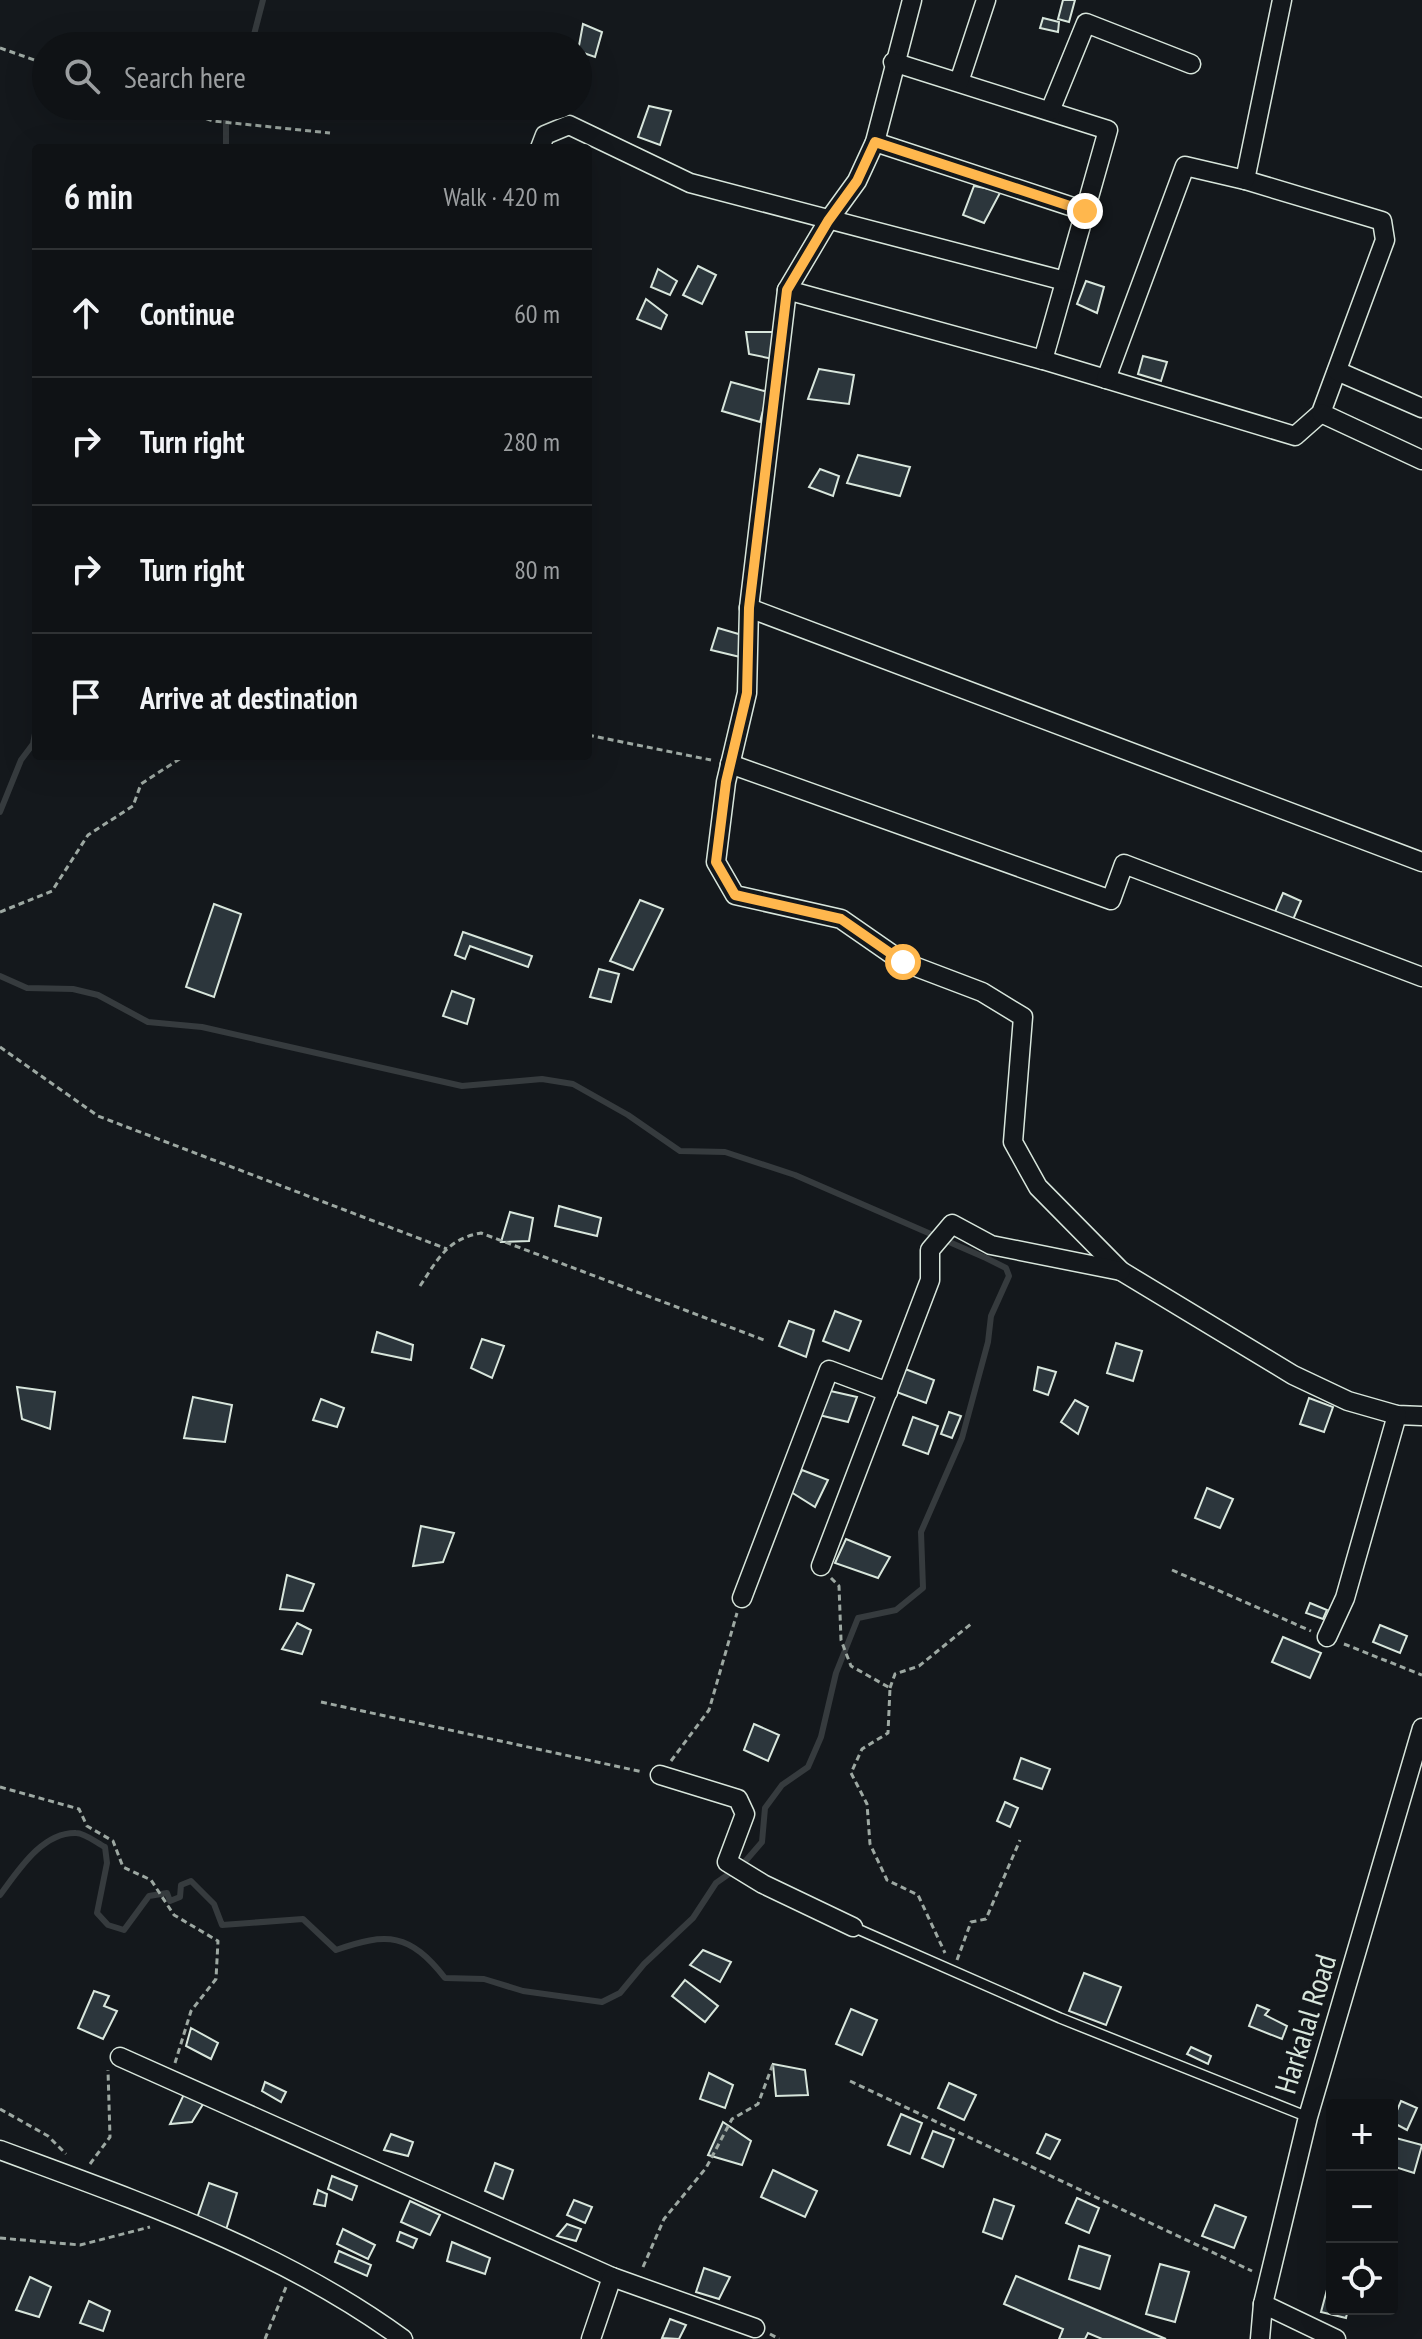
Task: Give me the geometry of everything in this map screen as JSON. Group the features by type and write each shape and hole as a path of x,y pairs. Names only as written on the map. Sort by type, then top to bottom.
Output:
{"street":[{"path":"912,0 893,62 875,142 857,181 828,221 787,290 749,608 747,693 730,764 716,862 735,895 841,919 903,962 982,992 1023,1017 1013,1142 1038,1187 1121,1271 1293,1375 1348,1401 1397,1415 1422,1416"},
{"path":"959,82 986,0"},
{"path":"1245,180 1282,0"},
{"path":"1050,111 1086,23 1191,64"},
{"path":"893,62 1108,130 1043,360"},
{"path":"542,144 545,135 569,125 690,183 1065,281"},
{"path":"875,142 1085,211"},
{"path":"787,290 1043,360 1106,379 1295,436 1321,413 1385,240 1382,221 1245,180 1185,166 1106,379"},
{"path":"1337,371 1422,408"},
{"path":"1321,413 1422,460"},
{"path":"749,608 1422,862"},
{"path":"730,764 1111,900 1124,864 1422,977"},
{"path":"821,1566 930,1280 930,1250 952,1224 991,1245 1121,1271"},
{"path":"742,1598 829,1370 888,1392"},
{"path":"1327,1637 1345,1598 1397,1415"},
{"name":"Harkalal Road","path":"1260,2339 1263,2304 1308,2117 1422,1728"},
{"path":"660,1775 738,1799 745,1814 727,1862 763,1884 853,1927"},
{"path":"120,2057 612,2277 755,2328"},
{"path":"0,2150 185,2218 295,2271 369,2314 403,2339"},
{"path":"591,2339 612,2277"},
{"path":"1263,2304 1336,2339"}],"lane":[{"path":"853,1927 1308,2117"}],"path":[{"path":"0,48 32,59"},
{"path":"210,120 330,133"},
{"path":"592,736 730,764"},
{"path":"0,912 52,891 88,835 133,806 141,784 178,760"},
{"path":"0,1047 98,1116 447,1249"},
{"path":"420,1286 447,1249 461,1236 481,1233 764,1340"},
{"path":"821,1566 839,1586 841,1640 851,1666 890,1688"},
{"path":"1172,1570 1422,1675"},
{"path":"321,1702 660,1775 709,1710 742,1598"},
{"path":"953,1971 918,1895 887,1880 870,1844 867,1804 851,1773 862,1749 888,1733 890,1688 895,1674 919,1666 971,1624"},
{"path":"0,1787 79,1809 87,1826 113,1841 123,1867 151,1880 174,1915 218,1941 216,1979 191,2011 170,2078"},
{"path":"953,1971 971,1922 986,1919 1020,1840"},
{"path":"88,2167 110,2137 108,2059 120,2057"},
{"path":"634,2285 664,2219 706,2168 732,2119 758,2104 773,2064"},
{"path":"850,2081 1269,2278"},
{"path":"0,2109 48,2136 70,2158"},
{"path":"0,2238 80,2245 155,2226"},
{"path":"265,2339 279,2300 295,2271"}],"building":[{"path":"1063,0 1075,0 1069,22 1058,19"},
{"path":"1043,18 1059,22 1058,32 1040,28"},
{"path":"583,24 602,32 595,57 592,56 592,32 582,32"},
{"path":"649,106 671,111 660,145 638,137"},
{"path":"974,186 1001,191 984,223 963,215"},
{"path":"698,266 716,275 702,304 683,295"},
{"path":"658,269 677,281 670,295 651,287"},
{"path":"1086,281 1104,287 1097,313 1077,304"},
{"path":"646,299 667,315 661,329 637,319"},
{"path":"746,332 777,332 778,360 749,354"},
{"path":"1143,356 1167,362 1161,381 1138,374"},
{"path":"819,369 854,375 849,404 808,399"},
{"path":"731,382 768,392 760,422 722,411"},
{"path":"858,455 910,467 900,496 847,483"},
{"path":"820,469 839,476 833,496 809,487"},
{"path":"718,628 742,635 740,657 711,650"},
{"path":"1283,893 1301,901 1292,922 1274,914"},
{"path":"640,900 663,909 633,970 610,961"},
{"path":"214,904 241,914 214,997 186,987"},
{"path":"463,932 532,956 528,967 470,946 465,959 455,955"},
{"path":"599,969 619,974 611,1002 590,997"},
{"path":"452,991 474,999 467,1024 443,1016"},
{"path":"559,1206 601,1218 597,1236 555,1226"},
{"path":"510,1212 533,1218 529,1241 501,1242"},
{"path":"835,1311 861,1321 849,1351 823,1341"},
{"path":"789,1321 814,1330 806,1357 779,1346"},
{"path":"377,1332 413,1345 411,1360 372,1352"},
{"path":"482,1339 504,1346 492,1378 471,1368"},
{"path":"1116,1343 1142,1351 1133,1381 1107,1373"},
{"path":"900,1367 934,1380 926,1403 891,1390"},
{"path":"1038,1367 1056,1372 1048,1395 1034,1390"},
{"path":"17,1387 55,1392 50,1429 22,1419"},
{"path":"826,1390 857,1397 848,1422 819,1415"},
{"path":"193,1397 232,1405 225,1442 184,1438"},
{"path":"1309,1398 1333,1407 1324,1432 1300,1424"},
{"path":"321,1399 344,1408 337,1427 313,1420"},
{"path":"1075,1400 1088,1407 1078,1434 1061,1422"},
{"path":"949,1412 961,1416 952,1438 941,1434"},
{"path":"913,1417 938,1426 928,1454 903,1445"},
{"path":"802,1470 828,1480 815,1507 791,1492"},
{"path":"1207,1488 1233,1499 1220,1528 1195,1518"},
{"path":"421,1526 454,1533 443,1562 413,1566"},
{"path":"846,1539 890,1557 878,1578 835,1563"},
{"path":"287,1575 314,1584 303,1611 280,1609"},
{"path":"1310,1603 1327,1610 1323,1619 1306,1613"},
{"path":"297,1623 311,1630 302,1654 282,1649"},
{"path":"1380,1625 1407,1636 1400,1653 1373,1642"},
{"path":"1283,1637 1321,1653 1310,1678 1272,1662"},
{"path":"754,1724 779,1735 768,1761 744,1750"},
{"path":"1021,1758 1050,1769 1042,1789 1014,1779"},
{"path":"1005,1802 1018,1808 1010,1827 997,1821"},
{"path":"703,1950 731,1962 720,1982 690,1965"},
{"path":"1084,1973 1121,1987 1106,2025 1069,2011"},
{"path":"685,1980 718,2006 705,2022 672,1996"},
{"path":"94,1991 109,1996 104,2006 117,2011 103,2039 78,2028"},
{"path":"1257,2005 1269,2010 1265,2015 1287,2026 1282,2039 1249,2026"},
{"path":"851,2009 877,2020 862,2055 836,2044"},
{"path":"191,2028 218,2043 211,2059 186,2046"},
{"path":"1191,2047 1211,2056 1208,2064 1187,2054"},
{"path":"773,2064 805,2070 808,2095 776,2096"},
{"path":"709,2073 733,2085 725,2108 700,2099"},
{"path":"265,2082 286,2092 281,2102 262,2091"},
{"path":"949,2083 976,2095 964,2120 938,2108"},
{"path":"185,2092 205,2101 192,2122 170,2124"},
{"path":"1401,2101 1417,2108 1407,2130 1398,2125"},
{"path":"901,2114 922,2123 910,2154 888,2145"},
{"path":"723,2122 751,2141 742,2165 708,2155"},
{"path":"933,2131 954,2139 943,2167 922,2158"},
{"path":"391,2134 413,2142 408,2156 384,2150"},
{"path":"1046,2134 1060,2140 1050,2159 1037,2153"},
{"path":"1398,2139 1422,2145 1414,2173 1398,2168"},
{"path":"495,2163 513,2170 503,2199 485,2191"},
{"path":"773,2170 817,2191 805,2217 761,2197"},
{"path":"332,2176 357,2186 352,2200 328,2189"},
{"path":"209,2183 237,2193 226,2230 197,2218"},
{"path":"318,2190 327,2194 325,2206 314,2204"},
{"path":"1077,2198 1099,2208 1089,2233 1066,2223"},
{"path":"994,2199 1014,2206 1002,2239 983,2232"},
{"path":"574,2200 592,2207 585,2223 567,2215"},
{"path":"410,2201 440,2215 430,2235 401,2222"},
{"path":"1215,2205 1246,2217 1234,2248 1202,2236"},
{"path":"567,2224 581,2229 576,2241 557,2236"},
{"path":"343,2229 375,2245 368,2259 337,2244"},
{"path":"400,2232 417,2239 413,2248 397,2241"},
{"path":"452,2242 490,2258 485,2274 447,2261"},
{"path":"1079,2246 1110,2256 1100,2289 1069,2279"},
{"path":"339,2251 371,2265 367,2276 335,2262"},
{"path":"1160,2264 1189,2272 1175,2322 1146,2314"},
{"path":"704,2268 730,2277 719,2299 696,2292"},
{"path":"1016,2276 1166,2339 1102,2339 1088,2333 1085,2339 1059,2339 1063,2329 1004,2304"},
{"path":"30,2277 51,2287 39,2317 16,2310"},
{"path":"1326,2293 1326,2313 1321,2312"},
{"path":"89,2301 110,2311 103,2331 80,2323"},
{"path":"670,2319 686,2325 679,2339 662,2338"}],"waterway":[{"path":"255,32 263,0"},
{"path":"226,120 226,144"},
{"path":"0,812 21,760 32,745"},
{"path":"0,976 27,988 73,989 98,995 148,1022 202,1027 462,1086 542,1079 573,1084 628,1115 680,1151 725,1152 795,1175 986,1258 1006,1268 1009,1276 991,1316 988,1342 962,1438 921,1532 923,1588 896,1610 858,1618 836,1673 821,1737 808,1767 782,1785 765,1808 762,1842 743,1864 716,1883 693,1918 644,1964 620,1993 602,2002 523,1991 484,1979 445,1978 409,1945 384,1939 336,1950 303,1919 222,1925 214,1904 191,1881 181,1885 180,1897 170,1901 167,1893 149,1896 124,1930 108,1925 97,1913 107,1863 105,1847 80,1833 64,1834 42,1846 0,1895"}],"route":[{"path":"903,962 841,919 735,895 716,862 726,782 747,693 749,608 787,290 828,221 857,181 875,142 1085,211"}]}
